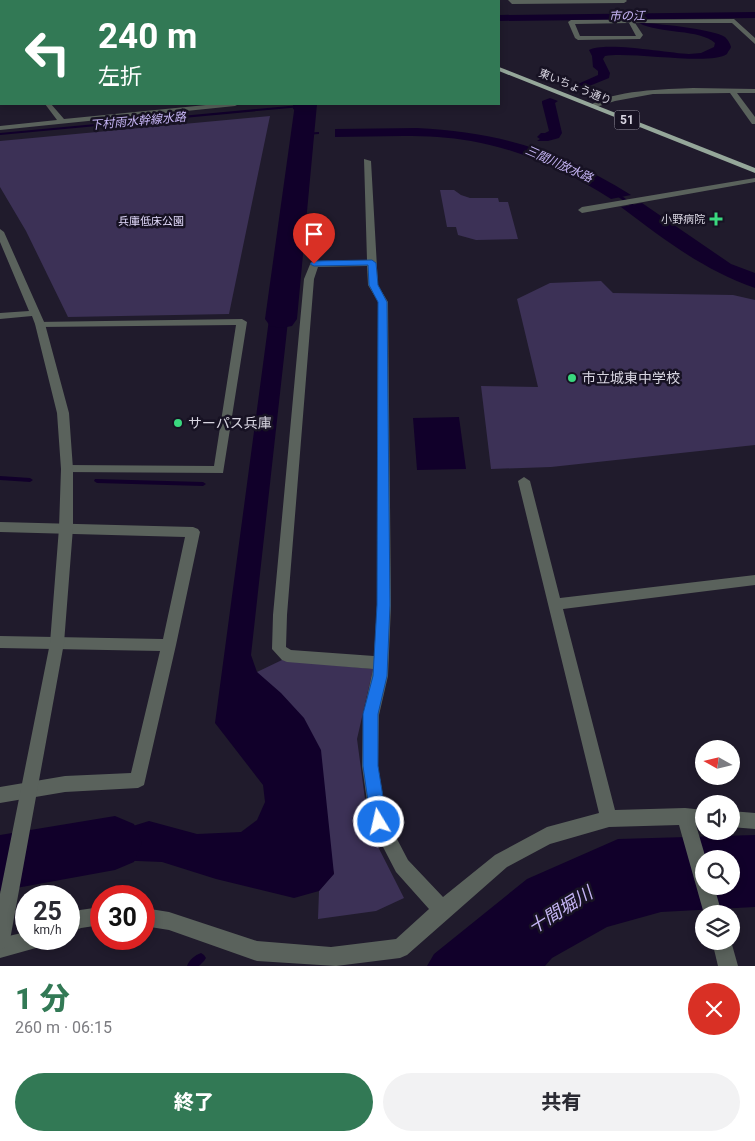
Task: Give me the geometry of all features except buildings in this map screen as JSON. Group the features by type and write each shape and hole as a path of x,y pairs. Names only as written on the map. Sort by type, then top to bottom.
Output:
{"main road":[{"name":"東いちょう通り","path":"500,69 755,171"}],"street":[{"path":"511,0 512,2 624,2"},
{"path":"631,22 640,35 638,38 578,38 571,22 734,21 755,42"},
{"path":"593,106 620,96 652,91 755,91"},
{"path":"732,91 755,122"},
{"path":"49,105 62,122"},
{"path":"143,105 151,113"},
{"path":"0,128 227,105"},
{"path":"367,161 373,285 383,302 384,605 380,676 371,714 370,766 379,822 402,866 442,910"},
{"path":"582,210 755,180"},
{"path":"0,232 38,318 63,414 67,469 66,528 57,643 27,809 0,940"},
{"path":"372,263 314,264 309,280 280,605 279,649 287,656 307,659 381,663"},
{"path":"0,316 242,322 219,470 67,469"},
{"path":"524,481 610,819"},
{"path":"0,527 193,532 138,780 65,784 0,795"},
{"path":"556,604 755,580"},
{"path":"0,642 169,645"},
{"path":"685,816 695,851"},
{"path":"155,919 169,921 257,951 331,957 400,948 501,861 548,836 610,819 695,817"},
{"path":"740,820 755,821"},
{"path":"0,948 15,944"},
{"path":"724,950 728,966"}],"green space":[{"name":"兵庫低床公園","path":"270,116 229,314 68,317 26,231 0,187 0,141"},
{"path":"440,190 454,190 470,198 498,198 499,202 508,202 518,239 476,240 458,235 456,227 447,227"},
{"path":"601,281 613,293 733,295 755,300 755,445 551,467 491,469 481,386 538,387 517,299 550,283"},
{"path":"282,660 373,669 357,739 369,829 404,898 376,911 318,919 319,891 334,873 257,672"}],"water":[{"path":"639,23 670,25 709,31 725,37 731,47 727,54 705,59 632,55 605,56 603,59 610,73 609,78 577,91 569,88 598,75 598,71 593,67 592,56 589,50 622,47 689,54 701,53 714,47 715,43 700,36 658,29"},
{"path":"550,98 558,101 555,103 562,133 559,138 537,141 540,139 537,137 541,133 549,131 542,101"},
{"path":"293,105 314,105 298,259 281,259 301,112 293,109"},
{"path":"417,128 475,134 528,146 580,167 631,195 611,199 578,179 544,163 508,150 471,141 420,136 335,137 335,129"},
{"path":"642,203 731,264 755,273 755,288 701,263 669,243 621,207"},
{"path":"276,267 294,267 251,655 257,672 281,693 304,718 321,750 334,874 319,891 294,898 216,879 162,862 112,860 61,868 65,842 110,833 149,821 197,834 241,832 257,820 265,802 263,785 215,723"},
{"path":"459,417 466,469 417,470 413,418"},
{"name":"十間堀川","path":"740,835 755,835 755,907 695,905 695,910 661,912 607,927 552,958 545,966 427,966 434,954 527,879 618,839 695,837 695,840 740,840"}],"waterway":[{"name":"市の江","path":"500,18 755,15"},
{"path":"281,319 306,105"},
{"name":"下村雨水幹線水路","path":"0,134 300,106"},
{"path":"304,134 318,133"},
{"name":"三間川放水路","path":"614,192 639,210"},
{"path":"0,478 30,480"},
{"path":"97,481 203,484"},
{"path":"0,863 115,843"},
{"path":"192,966 201,958"}],"place":[{"name":"小野病院","path":"716,219"},
{"name":"市立城東中学校","path":"572,378"},
{"name":"サーパス兵庫","path":"178,423"}],"route":[{"path":"314,264 372,263 373,285 383,302 384,605 380,676 371,714 370,766 379,822"}]}
